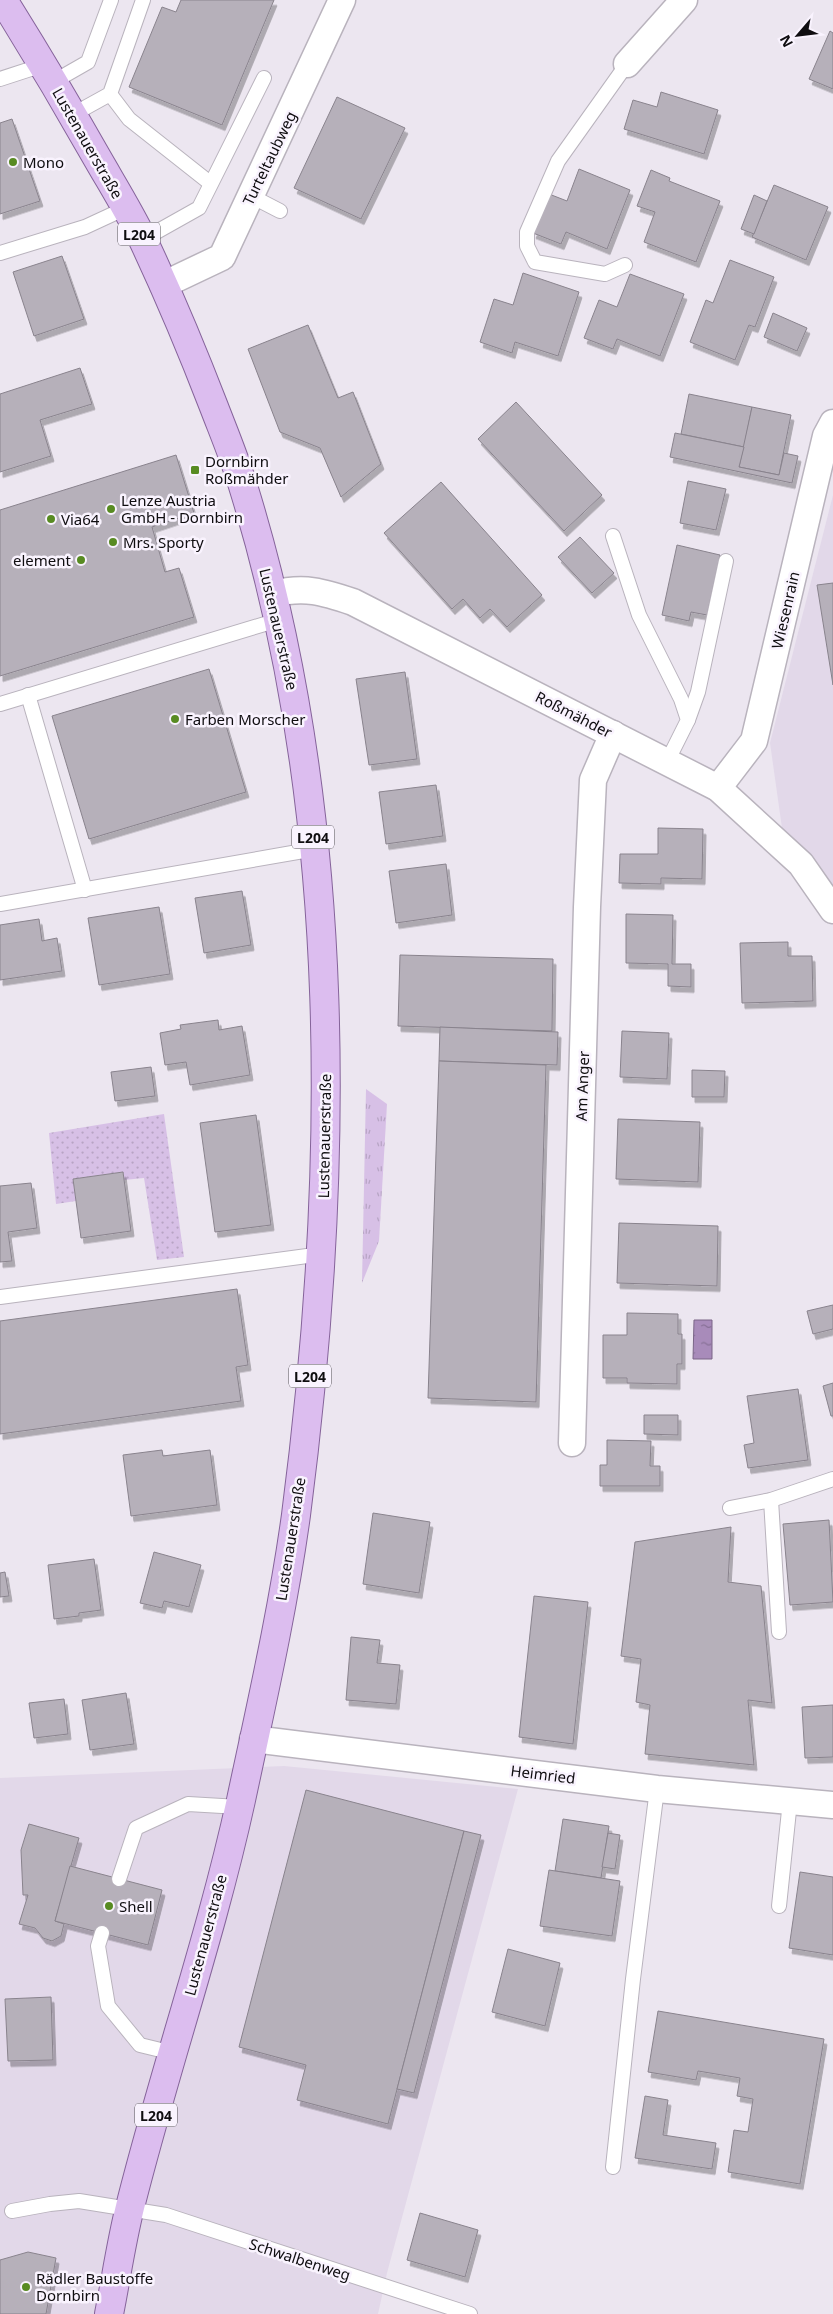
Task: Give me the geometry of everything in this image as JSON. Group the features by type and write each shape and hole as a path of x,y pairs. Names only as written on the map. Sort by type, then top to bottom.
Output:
{"main road":[{"name":"Lustenauerstraße","path":"3,0 48,73 126,208 142,240 186,333 243,484 273,594 292,678 315,849 319,899 325,1084 322,1254 295,1518 239,1807 129,2210 108,2314"}],"street":[{"name":"Turteltaubweg","path":"163,285 222,257 342,0"},
{"path":"627,64 684,0"},
{"name":"Wiesenrain","path":"718,788 754,742 826,436 833,423"},
{"name":"Roßmähder","path":"273,594 294,589 314,591 353,602 718,788 801,864 833,910"},
{"name":"Am Anger","path":"572,1443 587,907 593,780 613,734"},
{"name":"Heimried","path":"253,1739 657,1789 833,1805"}],"lane":[{"path":"0,79 48,73 88,62 111,0"},
{"path":"72,115 110,94 143,0"},
{"path":"625,265 605,274 536,262 527,246 527,232 558,161 627,64"},
{"path":"142,240 199,208 264,78"},
{"path":"110,94 129,119 210,183"},
{"path":"251,196 280,211"},
{"path":"0,253 85,227 126,208"},
{"path":"612,536 639,615 681,699 688,720"},
{"path":"667,762 688,720 698,692 726,561"},
{"path":"0,704 278,620"},
{"path":"28,695 85,890"},
{"path":"0,904 315,849"},
{"path":"0,1297 322,1254"},
{"path":"730,1508 770,1500 833,1479"},
{"path":"770,1500 779,1632"},
{"path":"613,2167 633,1979 657,1789"},
{"path":"779,1906 790,1801"},
{"path":"120,1879 136,1828 188,1804 239,1807"},
{"path":"102,1934 98,1946 108,2006 140,2046 173,2052"},
{"name":"Schwalbenweg","path":"12,2211 50,2204 79,2202 166,2215 470,2314"}],"shaded area":[{"path":"833,495 833,893 782,828 770,743"},
{"path":"284,1766 518,1789 387,2273 378,2314 0,2314 0,1778"}],"green space":[{"path":"366,1089 387,1104 379,1241 362,1283"},
{"path":"164,1114 184,1257 157,1260 144,1178 124,1180 123,1172 73,1179 76,1201 56,1204 49,1133"}],"water":[{"path":"694,1320 712,1320 712,1359 693,1359"}],"building":[{"path":"181,0 274,0 222,125 129,87 162,7 176,12"},
{"path":"830,31 833,33 833,89 809,79"},
{"path":"661,92 718,110 704,154 624,129 633,100 657,107"},
{"path":"337,97 405,128 361,219 294,188"},
{"name":"Mono","path":"12,119 40,201 0,214 0,123"},
{"path":"579,169 630,190 607,249 566,232 561,244 533,233 549,194 567,201"},
{"path":"651,170 670,178 669,181 720,201 696,262 644,242 655,212 637,206"},
{"path":"774,185 828,207 806,260 752,237"},
{"path":"754,195 767,201 754,234 741,229"},
{"path":"62,256 84,319 34,336 13,272"},
{"path":"730,260 774,277 755,327 749,325 735,360 690,342 706,300 713,303"},
{"path":"523,273 579,292 558,356 515,342 512,353 480,342 494,299 513,305"},
{"path":"630,274 684,294 660,356 617,339 613,349 584,338 599,300 617,307"},
{"path":"773,313 807,328 797,351 764,337"},
{"path":"308,325 338,398 353,392 381,464 341,497 320,448 280,432 248,349"},
{"path":"80,368 92,404 40,420 51,456 0,472 0,394"},
{"path":"689,394 752,407 744,447 681,434"},
{"path":"516,402 602,495 564,531 478,439"},
{"path":"752,407 791,415 779,475 739,467"},
{"path":"675,433 744,447 739,467 779,475 784,453 798,456 792,483 670,457"},
{"name":"element","path":"176,455 194,513 152,527 165,572 179,568 194,617 0,676 0,510"},
{"path":"688,481 726,489 716,530 680,523"},
{"path":"441,482 542,595 507,627 490,609 480,618 463,599 452,609 384,533"},
{"path":"580,537 614,573 592,593 558,557"},
{"path":"677,545 720,555 707,615 691,612 689,621 662,615"},
{"path":"833,583 833,685 817,585"},
{"path":"209,669 246,792 89,839 52,716"},
{"path":"405,672 417,759 369,765 356,679"},
{"path":"436,785 443,836 386,844 379,792"},
{"path":"658,828 703,829 702,879 661,878 661,884 619,883 620,854 658,854"},
{"path":"446,864 452,915 396,923 389,871"},
{"path":"242,891 251,945 204,953 195,898"},
{"path":"159,907 170,974 99,985 88,918"},
{"path":"626,914 673,915 672,964 691,964 691,987 668,986 668,964 626,963"},
{"path":"39,919 42,941 57,938 62,971 0,980 0,925"},
{"path":"788,942 788,956 812,956 813,1001 742,1003 740,943"},
{"path":"400,955 553,959 552,1031 398,1026"},
{"path":"218,1020 219,1030 242,1026 250,1075 190,1085 186,1062 165,1065 160,1033 181,1029 180,1025"},
{"path":"440,1027 558,1032 557,1065 439,1061"},
{"path":"622,1031 669,1033 667,1079 620,1077"},
{"path":"439,1061 546,1065 536,1402 428,1398"},
{"path":"151,1067 155,1096 115,1101 111,1072"},
{"path":"692,1070 725,1071 724,1097 692,1097"},
{"path":"256,1115 271,1225 215,1232 200,1123"},
{"path":"618,1119 700,1122 698,1182 616,1179"},
{"path":"123,1172 131,1231 81,1238 73,1179"},
{"path":"31,1183 37,1228 8,1232 12,1261 0,1262 0,1186"},
{"path":"619,1223 718,1226 717,1286 617,1283"},
{"path":"237,1289 248,1365 236,1367 241,1401 0,1434 0,1321"},
{"path":"833,1305 833,1329 813,1334 807,1311"},
{"path":"627,1313 678,1314 678,1334 682,1334 682,1364 677,1364 677,1384 627,1383 627,1378 603,1378 603,1335 627,1335"},
{"path":"833,1383 833,1416 831,1416 823,1386"},
{"path":"798,1389 808,1460 748,1468 744,1445 754,1443 747,1396"},
{"path":"644,1415 678,1415 678,1435 644,1434"},
{"path":"607,1440 651,1441 650,1466 660,1466 660,1486 600,1486 600,1465 607,1465"},
{"path":"162,1450 163,1456 210,1450 217,1505 131,1516 123,1455"},
{"path":"373,1513 430,1522 419,1593 363,1584"},
{"path":"829,1520 833,1602 790,1605 783,1524"},
{"path":"731,1527 728,1582 761,1586 772,1703 748,1700 754,1765 645,1754 650,1705 636,1702 641,1659 621,1656 635,1542"},
{"path":"154,1552 201,1565 189,1607 164,1601 162,1608 140,1603"},
{"path":"94,1559 101,1610 79,1613 79,1616 54,1619 48,1565"},
{"path":"5,1572 9,1596 0,1597 0,1573"},
{"path":"534,1596 588,1602 573,1744 519,1737"},
{"path":"351,1637 380,1640 377,1663 400,1665 396,1704 346,1700"},
{"path":"126,1693 134,1744 90,1750 82,1700"},
{"path":"64,1699 68,1734 34,1738 29,1703"},
{"path":"833,1705 833,1757 805,1758 802,1707"},
{"path":"306,1790 464,1831 388,2124 297,2100 306,2065 239,2047"},
{"path":"563,1819 609,1826 601,1878 555,1871"},
{"path":"29,1824 79,1838 55,1921 64,1924 61,1936 52,1941 43,1938 35,1928 19,1924 28,1895 23,1895 21,1850"},
{"path":"464,1831 481,1835 414,2093 397,2089"},
{"path":"608,1833 620,1835 615,1869 602,1867"},
{"name":"Shell","path":"70,1866 162,1890 148,1945 55,1921"},
{"path":"549,1870 620,1881 612,1936 540,1926"},
{"path":"800,1872 833,1877 833,1955 789,1948"},
{"path":"508,1949 560,1963 545,2026 492,2012"},
{"path":"51,1997 53,2060 8,2061 5,1999"},
{"path":"658,2011 824,2039 800,2184 728,2172 734,2130 748,2132 753,2099 737,2096 740,2078 698,2071 696,2080 648,2072"},
{"path":"645,2096 668,2100 663,2135 716,2143 712,2169 635,2158"},
{"path":"420,2213 478,2230 465,2277 407,2260"},
{"name":"Rädler Baustoffe Dornbirn","path":"28,2252 56,2258 46,2314 0,2314 0,2260"}],"place":[{"name":"Mono","path":"13,162"},
{"name":"Dornbirn Roßmähder","path":"195,470"},
{"name":"Lenze Austria GmbH - Dornbirn","path":"111,509"},
{"name":"Via64","path":"51,519"},
{"name":"Mrs. Sporty","path":"113,542"},
{"name":"element","path":"81,560"},
{"name":"Farben Morscher","path":"175,719"},
{"name":"Shell","path":"109,1906"},
{"name":"Rädler Baustoffe Dornbirn","path":"26,2287"}]}
